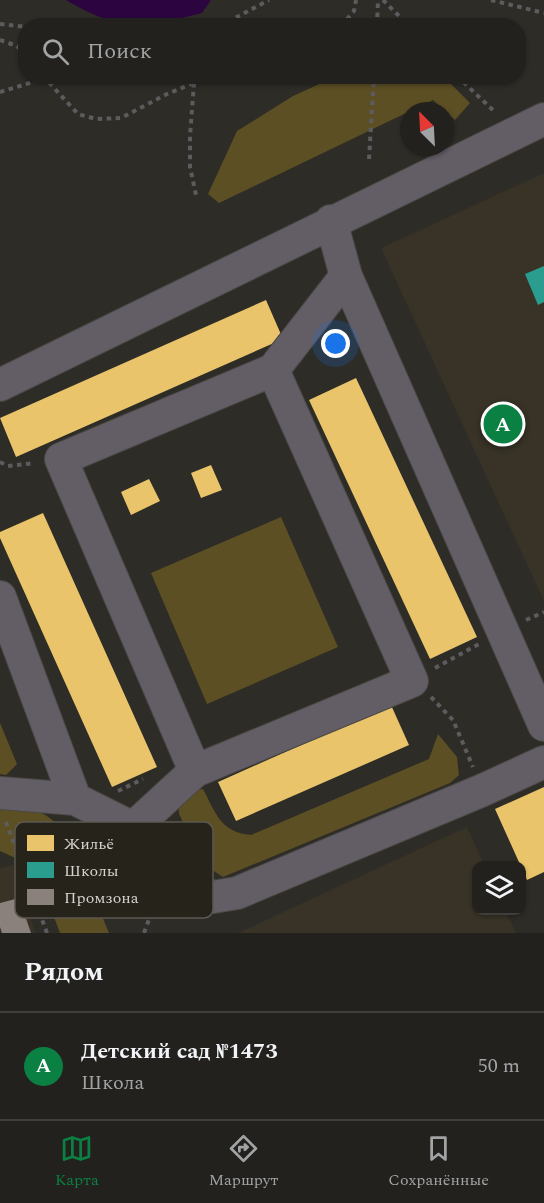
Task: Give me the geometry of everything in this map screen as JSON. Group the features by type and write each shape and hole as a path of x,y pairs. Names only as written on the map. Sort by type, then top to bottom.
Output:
{"lane":[{"path":"0,385 331,221 544,119"},
{"path":"331,221 346,276 544,725"},
{"path":"195,771 62,459 273,370 346,276"},
{"path":"140,822 195,771 412,681 273,370"},
{"path":"0,597 81,802"},
{"path":"213,897 237,892 483,790 544,762"},
{"path":"2,806 81,802 121,822"}],"path":[{"path":"238,18 269,0"},
{"path":"348,18 354,11 356,0"},
{"path":"378,18 381,0"},
{"path":"381,0 400,18"},
{"path":"491,0 544,13"},
{"path":"0,24 18,26"},
{"path":"0,40 18,47"},
{"path":"0,92 25,84"},
{"path":"50,84 78,114 96,119 122,118 167,94 193,84 190,167 196,195"},
{"path":"369,159 374,84"},
{"path":"465,84 516,132"},
{"path":"0,462 8,466 62,459"},
{"path":"483,790 453,720 412,681 502,631"},
{"path":"57,822 81,802 149,776"},
{"path":"2,806 15,846"},
{"path":"41,918 47,933"}],"shaded area":[{"path":"66,0 211,0 202,13 180,18 103,18"},
{"path":"319,84 451,84 470,103 455,120 454,102 433,100 400,102 400,116 219,203 208,194 237,131 293,96"},
{"path":"544,173 544,601 381,248"},
{"path":"281,517 338,647 207,704 151,573"},
{"path":"0,723 17,764 6,775 0,774"},
{"path":"438,734 457,757 459,775 450,783 223,877 213,870 213,822 183,822 179,814 178,799 188,790 203,789 220,820 232,830 251,835 429,759"},
{"path":"0,801 19,801 55,822 15,822 15,858 0,851"},
{"path":"467,827 482,861 472,861 472,915 507,915 516,933 238,933"},
{"path":"13,865 15,918 30,918 35,933 0,933 0,868"},
{"path":"54,918 103,918 109,933 60,933"}],"building: Жильё":[{"path":"266,300 283,339 16,457 0,418"},
{"path":"356,378 477,637 430,659 309,400"},
{"path":"211,465 222,490 201,498 191,473"},
{"path":"149,479 160,501 131,515 121,492"},
{"path":"43,513 157,767 112,787 0,538 0,532"},
{"path":"391,705 409,745 236,821 218,782"},
{"path":"544,787 544,872 527,880 526,861 518,861 495,809"}],"building: Школы":[{"path":"544,266 544,302 538,305 525,274"}],"building: Промзона":[{"path":"15,899 15,918 26,918 31,933 2,933 0,903"}],"place":[{"name":"Детский сад №1473","path":"503,424"}]}
